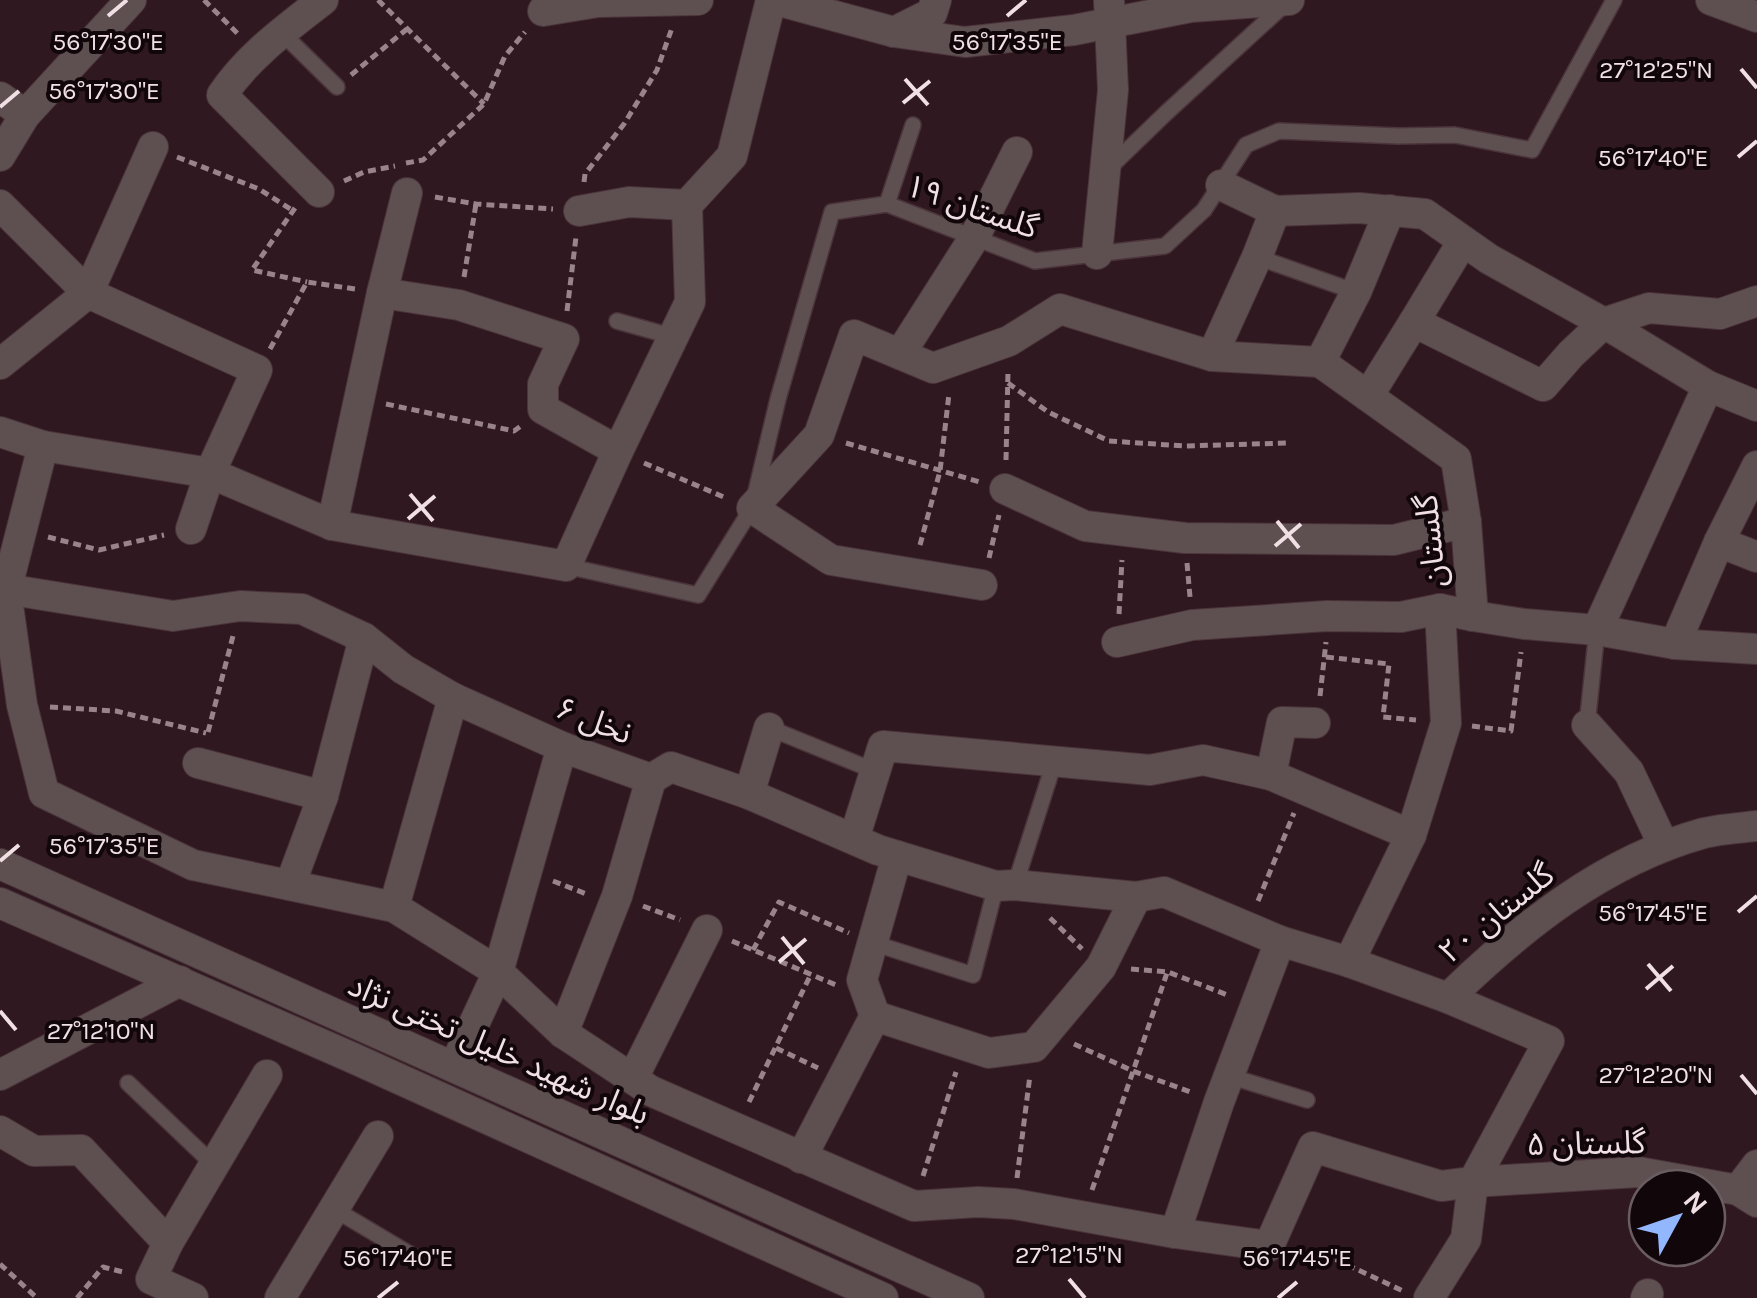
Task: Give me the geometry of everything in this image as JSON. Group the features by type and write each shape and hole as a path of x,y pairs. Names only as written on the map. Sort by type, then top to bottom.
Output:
{"street":[{"path":"0,156 25,115 131,0"},
{"path":"319,192 222,95 238,71 324,0"},
{"path":"543,11 598,1 698,0"},
{"path":"0,432 43,446 210,473 332,525 566,566 690,302 687,205 732,156 774,0 894,32 966,42 1074,30 1110,11 1289,0"},
{"path":"894,32 932,13 936,0"},
{"path":"1711,0 1757,16"},
{"path":"1097,254 1113,90 1110,11"},
{"path":"0,97 25,115"},
{"path":"0,364 88,293 153,147"},
{"path":"900,354 974,238 1017,152"},
{"path":"1220,186 1275,211 1359,208 1425,214 1489,259 1708,386 1757,406"},
{"path":"332,525 407,193"},
{"path":"579,210 629,202 687,205"},
{"path":"0,205 88,293 258,370 210,473 191,529"},
{"path":"982,585 832,560 752,508 820,435 854,335 933,368 1009,342 1060,308 1212,356 1320,362 1356,292 1390,210"},
{"path":"1212,356 1275,211"},
{"path":"1368,396 1463,240"},
{"path":"382,294 459,305 564,338 543,384 543,409 618,451"},
{"path":"1414,322 1543,386 1604,323 1650,308 1720,314 1757,301"},
{"name":"گلستان","path":"1320,362 1456,459 1466,522 1472,616 1597,630 1675,644 1757,649"},
{"path":"1597,630 1708,386"},
{"path":"43,446 3,589 22,706 44,793 194,865 394,907 498,972 564,1033 651,1090 914,1206 1014,1204 1269,1246"},
{"path":"1675,644 1757,466"},
{"path":"1006,489 1085,526 1186,538 1394,540 1466,522"},
{"path":"1719,542 1757,557"},
{"name":"نخل ۶","path":"3,589 173,616 240,606 302,609 364,638 403,669 454,698 562,747 651,779 671,766 897,856 1006,886 1136,896 1164,892 1280,940"},
{"path":"1117,642 1192,625 1327,616 1401,617 1440,610 1472,616"},
{"path":"1349,962 1411,836 1446,722 1440,610"},
{"path":"290,885 323,796 364,638"},
{"path":"394,907 454,698"},
{"path":"1271,776 1282,722 1316,724"},
{"path":"1587,726 1629,772 1664,846"},
{"path":"748,794 768,728"},
{"path":"854,839 883,746 1150,770 1203,760 1271,776 1411,836"},
{"path":"454,1067 498,972 562,747"},
{"path":"198,764 323,796"},
{"path":"564,1033 615,900 651,779"},
{"name":"گلستان ۲۰","path":"1280,940 1448,998 1526,927 1576,890 1664,846 1708,832 1757,826"},
{"path":"800,1158 842,1079 872,1008 862,980 897,856"},
{"name":"بلوار شهید خلیل تختی نژاد","path":"0,864 969,1298"},
{"path":"872,1008 989,1053 1041,1040 1101,966 1136,896"},
{"name":"بلوار شهید خلیل تختی نژاد","path":"0,903 883,1298"},
{"path":"633,1078 708,930"},
{"path":"1175,1233 1280,940"},
{"path":"0,1075 180,981"},
{"path":"1428,1298 1466,1239 1473,1182 1549,1040 1448,998"},
{"path":"193,1298 151,1279 168,1243 268,1075"},
{"path":"0,1131 34,1151 81,1150 168,1243"},
{"path":"280,1298 378,1136"},
{"name":"گلستان ۵","path":"1269,1246 1313,1147 1441,1186 1638,1172 1748,1196"},
{"path":"1748,1196 1757,1165"}],"lane":[{"path":"1105,172 1289,0"},
{"name":"گلستان ۱۹","path":"566,566 698,595 752,508 778,399 832,212 886,204 1035,260 1165,246 1204,210 1246,145 1278,131 1455,135 1532,150 1614,0"},
{"path":"281,32 337,86"},
{"path":"886,204 913,126"},
{"path":"1257,257 1356,292"},
{"path":"617,321 674,338"},
{"path":"1587,726 1597,630"},
{"path":"768,728 876,771"},
{"path":"874,943 973,975 1054,763"},
{"path":"128,1083 214,1164"},
{"path":"1224,1089 1307,1100"},
{"path":"334,1209 418,1259"}],"path":[{"path":"204,0 258,53"},
{"path":"378,0 484,104"},
{"path":"564,338 585,174 624,124 657,70 682,0"},
{"path":"382,294 252,270 292,210 319,192 364,172 423,160 484,104 505,56 543,11"},
{"path":"337,86 407,29"},
{"path":"153,147 259,189 292,210"},
{"path":"407,193 476,204 579,210"},
{"path":"459,305 476,204"},
{"path":"258,370 308,282"},
{"path":"912,574 940,472 952,361"},
{"path":"1008,383 1048,412 1109,441 1185,446 1289,443"},
{"path":"359,398 514,431 543,409"},
{"path":"820,435 1006,489"},
{"path":"618,451 752,508"},
{"path":"21,530 99,550 191,529"},
{"path":"1117,642 1124,530"},
{"path":"1186,538 1192,625"},
{"path":"198,764 240,606"},
{"path":"1316,724 1326,657 1327,616"},
{"path":"1326,657 1389,664 1383,717 1511,731 1524,624"},
{"path":"22,706 116,711 207,733"},
{"path":"1248,926 1303,790"},
{"path":"527,870 708,930 811,974 872,1008"},
{"path":"754,950 779,902 874,943"},
{"path":"1083,1216 1168,972"},
{"path":"737,1128 811,974"},
{"path":"1014,1204 1041,1040 1134,1070 1224,1089"},
{"path":"914,1206 964,1045"},
{"path":"776,1048 842,1079"},
{"path":"1269,1246 1337,1260 1418,1298"},
{"path":"0,1264 37,1298"},
{"path":"77,1298 102,1267 151,1279"}]}
